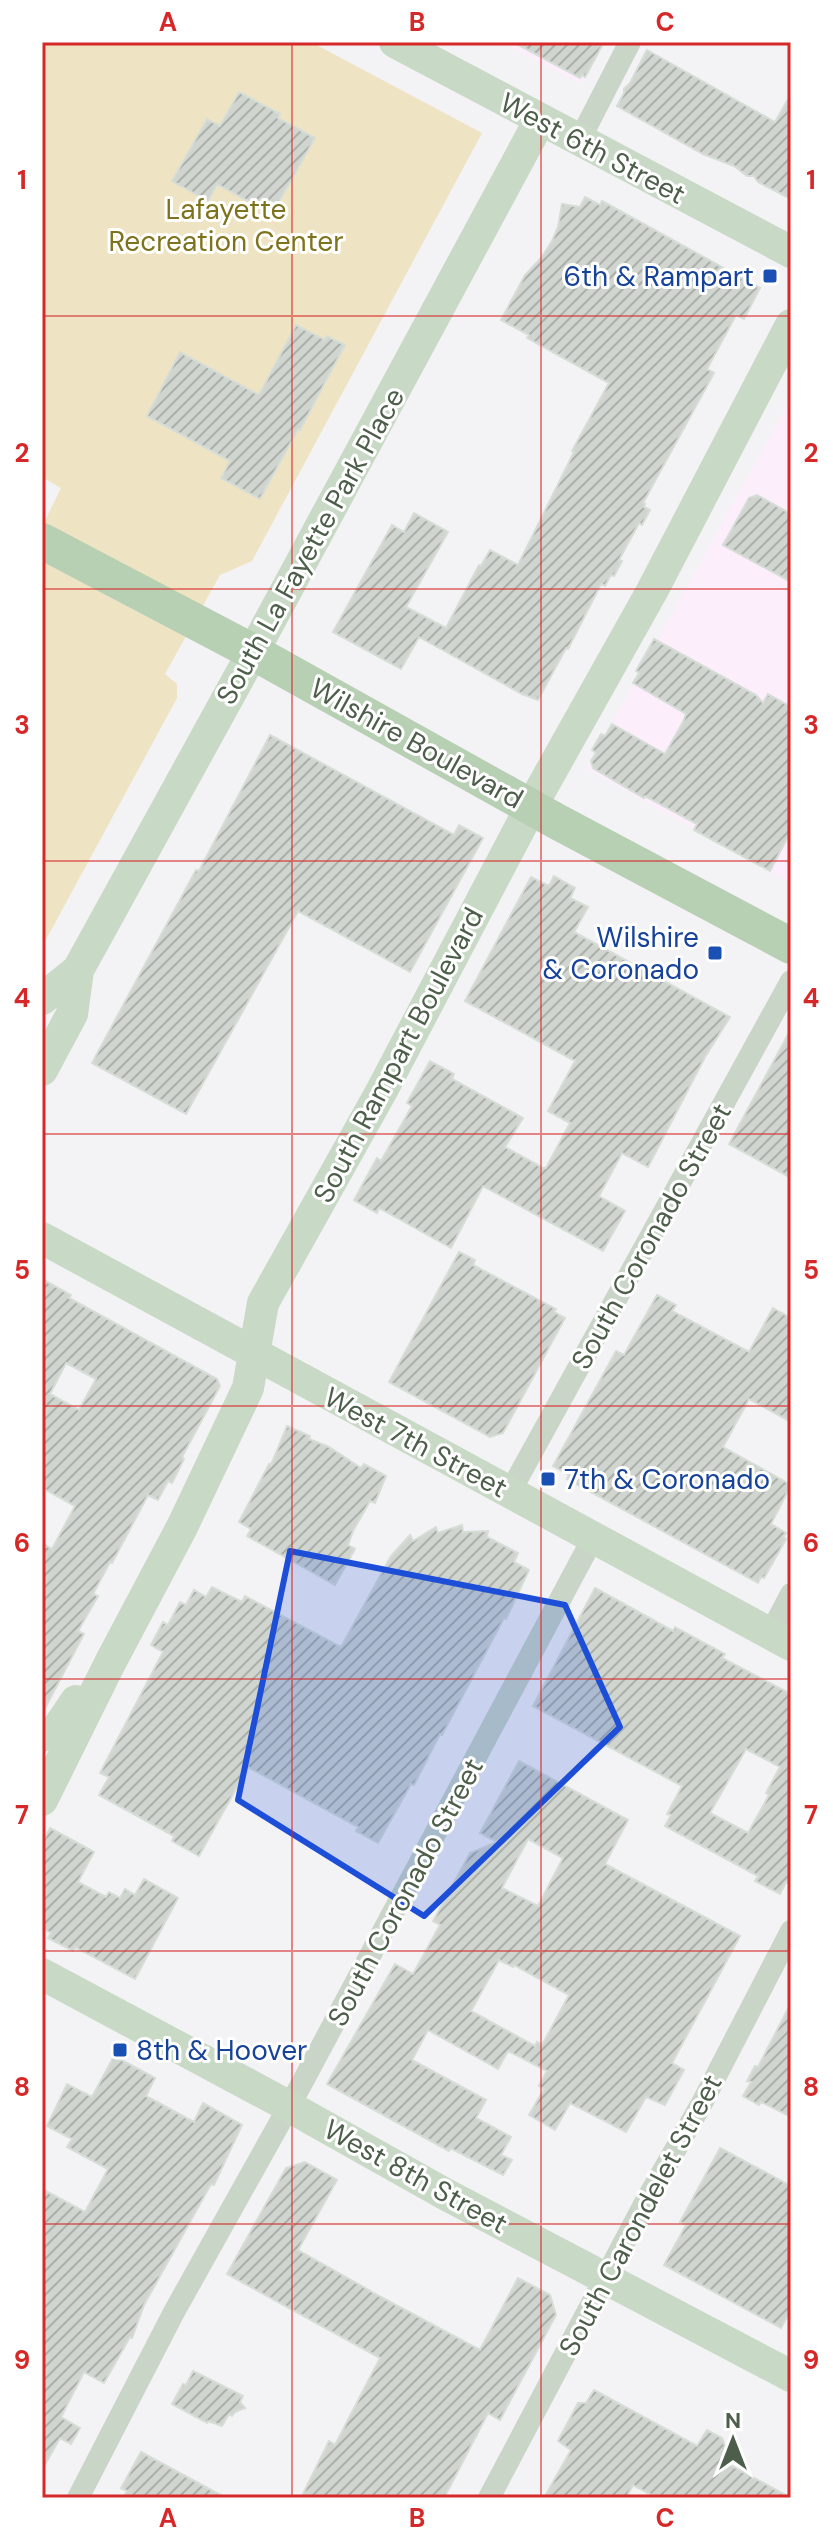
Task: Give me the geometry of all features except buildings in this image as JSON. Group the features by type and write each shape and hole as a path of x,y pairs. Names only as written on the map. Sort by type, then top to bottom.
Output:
{"main road":[{"name":"Wilshire Boulevard","path":"42,541 253,652 531,807 791,946"}],"street":[{"name":"West 6th Street","path":"395,42 791,252"},
{"path":"579,141 630,42"},
{"name":"South La Fayette Park Place","path":"42,1070 72,1014 64,990 253,652 540,120"},
{"name":"South Rampart Boulevard","path":"42,1800 182,1527 248,1388 263,1303 381,1092 531,807 652,591 791,325"},
{"name":"South Coronado Street","path":"510,1492 791,981"},
{"path":"42,1024 64,990"},
{"name":"West 7th Street","path":"42,1238 781,1639"},
{"name":"South Coronado Street","path":"78,2498 174,2312 290,2107 593,1538"},
{"path":"781,1639 791,1594"},
{"path":"42,1736 57,1729 86,1686 110,1663"},
{"name":"South Carondelet Street","path":"489,2498 791,1931"},
{"name":"West 8th Street","path":"42,1974 445,2194 791,2376"}],"highlighted area":[{"path":"290,1551 565,1605 620,1727 424,1916 238,1800"}],"shaded area":[{"path":"502,42 603,42 583,81 577,82"},
{"path":"791,398 791,883 587,769"}],"green space":[{"name":"Lafayette Recreation Center","path":"42,42 311,42 482,133 252,561 220,575 165,674 177,684 177,698 42,947 42,527 61,488 42,477"}],"place":[{"name":"6th & Rampart","path":"770,276"},
{"name":"Wilshire & Coronado","path":"715,953"},
{"name":"7th & Coronado","path":"548,1479"},
{"name":"8th & Hoover","path":"120,2050"}]}
